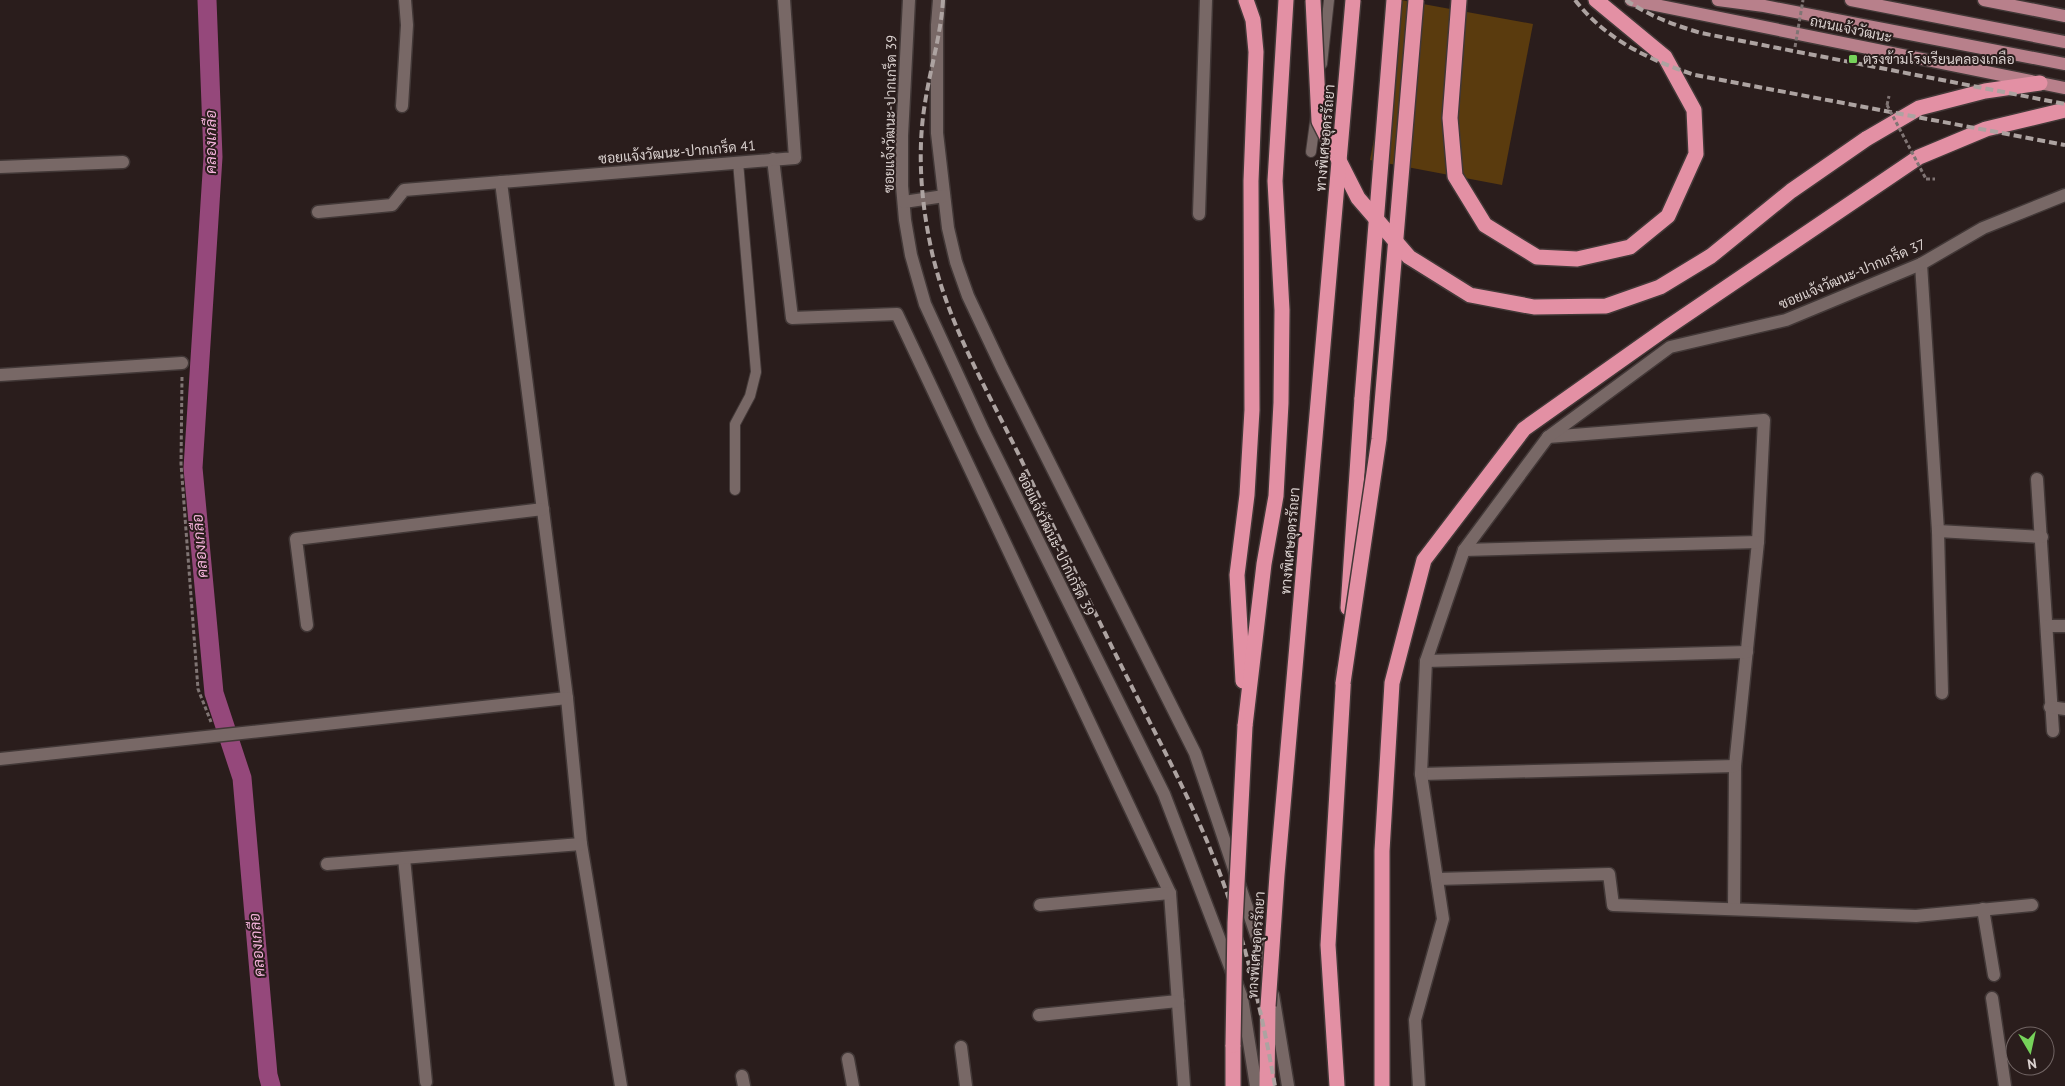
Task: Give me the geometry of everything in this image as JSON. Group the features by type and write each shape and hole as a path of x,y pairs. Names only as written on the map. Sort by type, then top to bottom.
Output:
{"highway":[{"path":"1245,726 1238,575 1247,495 1252,410 1251,181 1256,52 1254,20 1246,0"},
{"path":"1233,1086 1234,923 1245,726 1264,564 1276,496 1281,412 1282,310 1275,180 1286,0"},
{"path":"1313,0 1319,121 1358,198 1409,257 1470,294 1534,308 1606,306 1660,287 1711,256 1792,191 1866,139 1919,108 1985,91 2040,83"},
{"name":"ทางพิเศษอุดรรัถยา","path":"1267,1086 1268,1006 1277,875 1353,0"},
{"path":"1337,1086 1328,945 1362,398 1394,0"},
{"path":"1343,683 1379,439 1416,0"},
{"path":"1459,0 1450,118 1455,176 1485,225 1536,257 1577,259 1630,247 1668,216 1696,154 1694,110 1665,57 1596,0"},
{"path":"1382,1086 1382,851 1392,683 1424,560 1524,429 1668,327 1919,157 1986,128 2065,110"}],"main road":[{"name":"ถนนแจ้งวัฒนะ","path":"1631,0 2065,88"},
{"name":"ถนนแจ้งวัฒนะ","path":"1718,0 1764,6 2065,64"},
{"name":"ถนนแจ้งวัฒนะ","path":"1851,0 2065,42"},
{"path":"1984,0 2065,16"}],"street":[{"path":"402,106 407,25 405,0"},
{"name":"ซอยแจ้งวัฒนะ-ปากเกร็ด 41","path":"318,212 392,205 404,190 794,158 784,0"},
{"name":"ซอยแจ้งวัฒนะ-ปากเกร็ด 39","path":"909,0 902,136 904,202 911,256 925,304 983,430 1164,794 1242,998 1256,1086"},
{"path":"939,0 937,25 937,133 948,228 956,262 983,328 1195,753 1269,973 1288,1086"},
{"path":"1199,214 1206,0"},
{"path":"773,160 792,318 897,314 1170,893 1184,1086"},
{"path":"0,167 124,162"},
{"path":"501,182 567,698 581,844 621,1086"},
{"name":"ซอยแจ้งวัฒนะ-ปากเกร็ด 37","path":"1419,1086 1415,1020 1443,919 1421,774 1426,661 1464,550 1548,437 1670,347 1786,320 1921,264 1983,228 2065,195"},
{"path":"904,202 944,196"},
{"path":"1921,264 1938,532 1942,693"},
{"path":"0,375 182,363"},
{"path":"1548,437 1764,420 1758,542 1735,766 1734,909"},
{"path":"2037,479 2042,537 2052,731"},
{"path":"307,625 296,539 543,509"},
{"path":"1938,532 2042,537"},
{"path":"1464,550 1758,542"},
{"path":"2047,626 2065,626"},
{"path":"1426,661 1747,652"},
{"path":"0,759 567,698"},
{"path":"2050,707 2065,709"},
{"path":"1421,774 1735,766"},
{"path":"327,864 581,844"},
{"path":"404,858 426,1082"},
{"path":"1437,879 1609,874 1613,905 1916,916 2032,904"},
{"path":"1040,905 1170,893"},
{"path":"1983,909 1994,974"},
{"path":"1992,998 2005,1086"},
{"path":"1039,1015 1178,1001"},
{"path":"960,1047 966,1086"},
{"path":"848,1059 853,1086"}],"lane":[{"path":"1311,152 1329,0"},
{"path":"735,490 735,424 750,396 756,372 738,162"}],"path":[{"path":"1795,48 1802,0"},
{"path":"1889,96 1887,105 1926,179 1935,179"},
{"path":"182,363 181,464 198,689 217,736"}],"shaded area":[{"path":"1401,0 1533,24 1502,185 1370,160"}],"waterway":[{"name":"คลองเกลือ","path":"207,0 213,157 193,468 214,693 242,778 268,1075 271,1086"}],"railway":[{"path":"943,0 940,26 925,103 921,139 921,176 925,212 931,248 939,278 948,306 973,363 1204,834 1224,884 1242,940 1264,1027 1275,1086"},
{"path":"1575,0 1587,14 1614,37 1645,55 1695,75 2065,145"},
{"path":"1626,0 1662,20 1701,33 2065,104"}],"place":[{"name":"ตรงข้ามโรงเรียนคลองเกลือ","path":"1853,59"}]}
